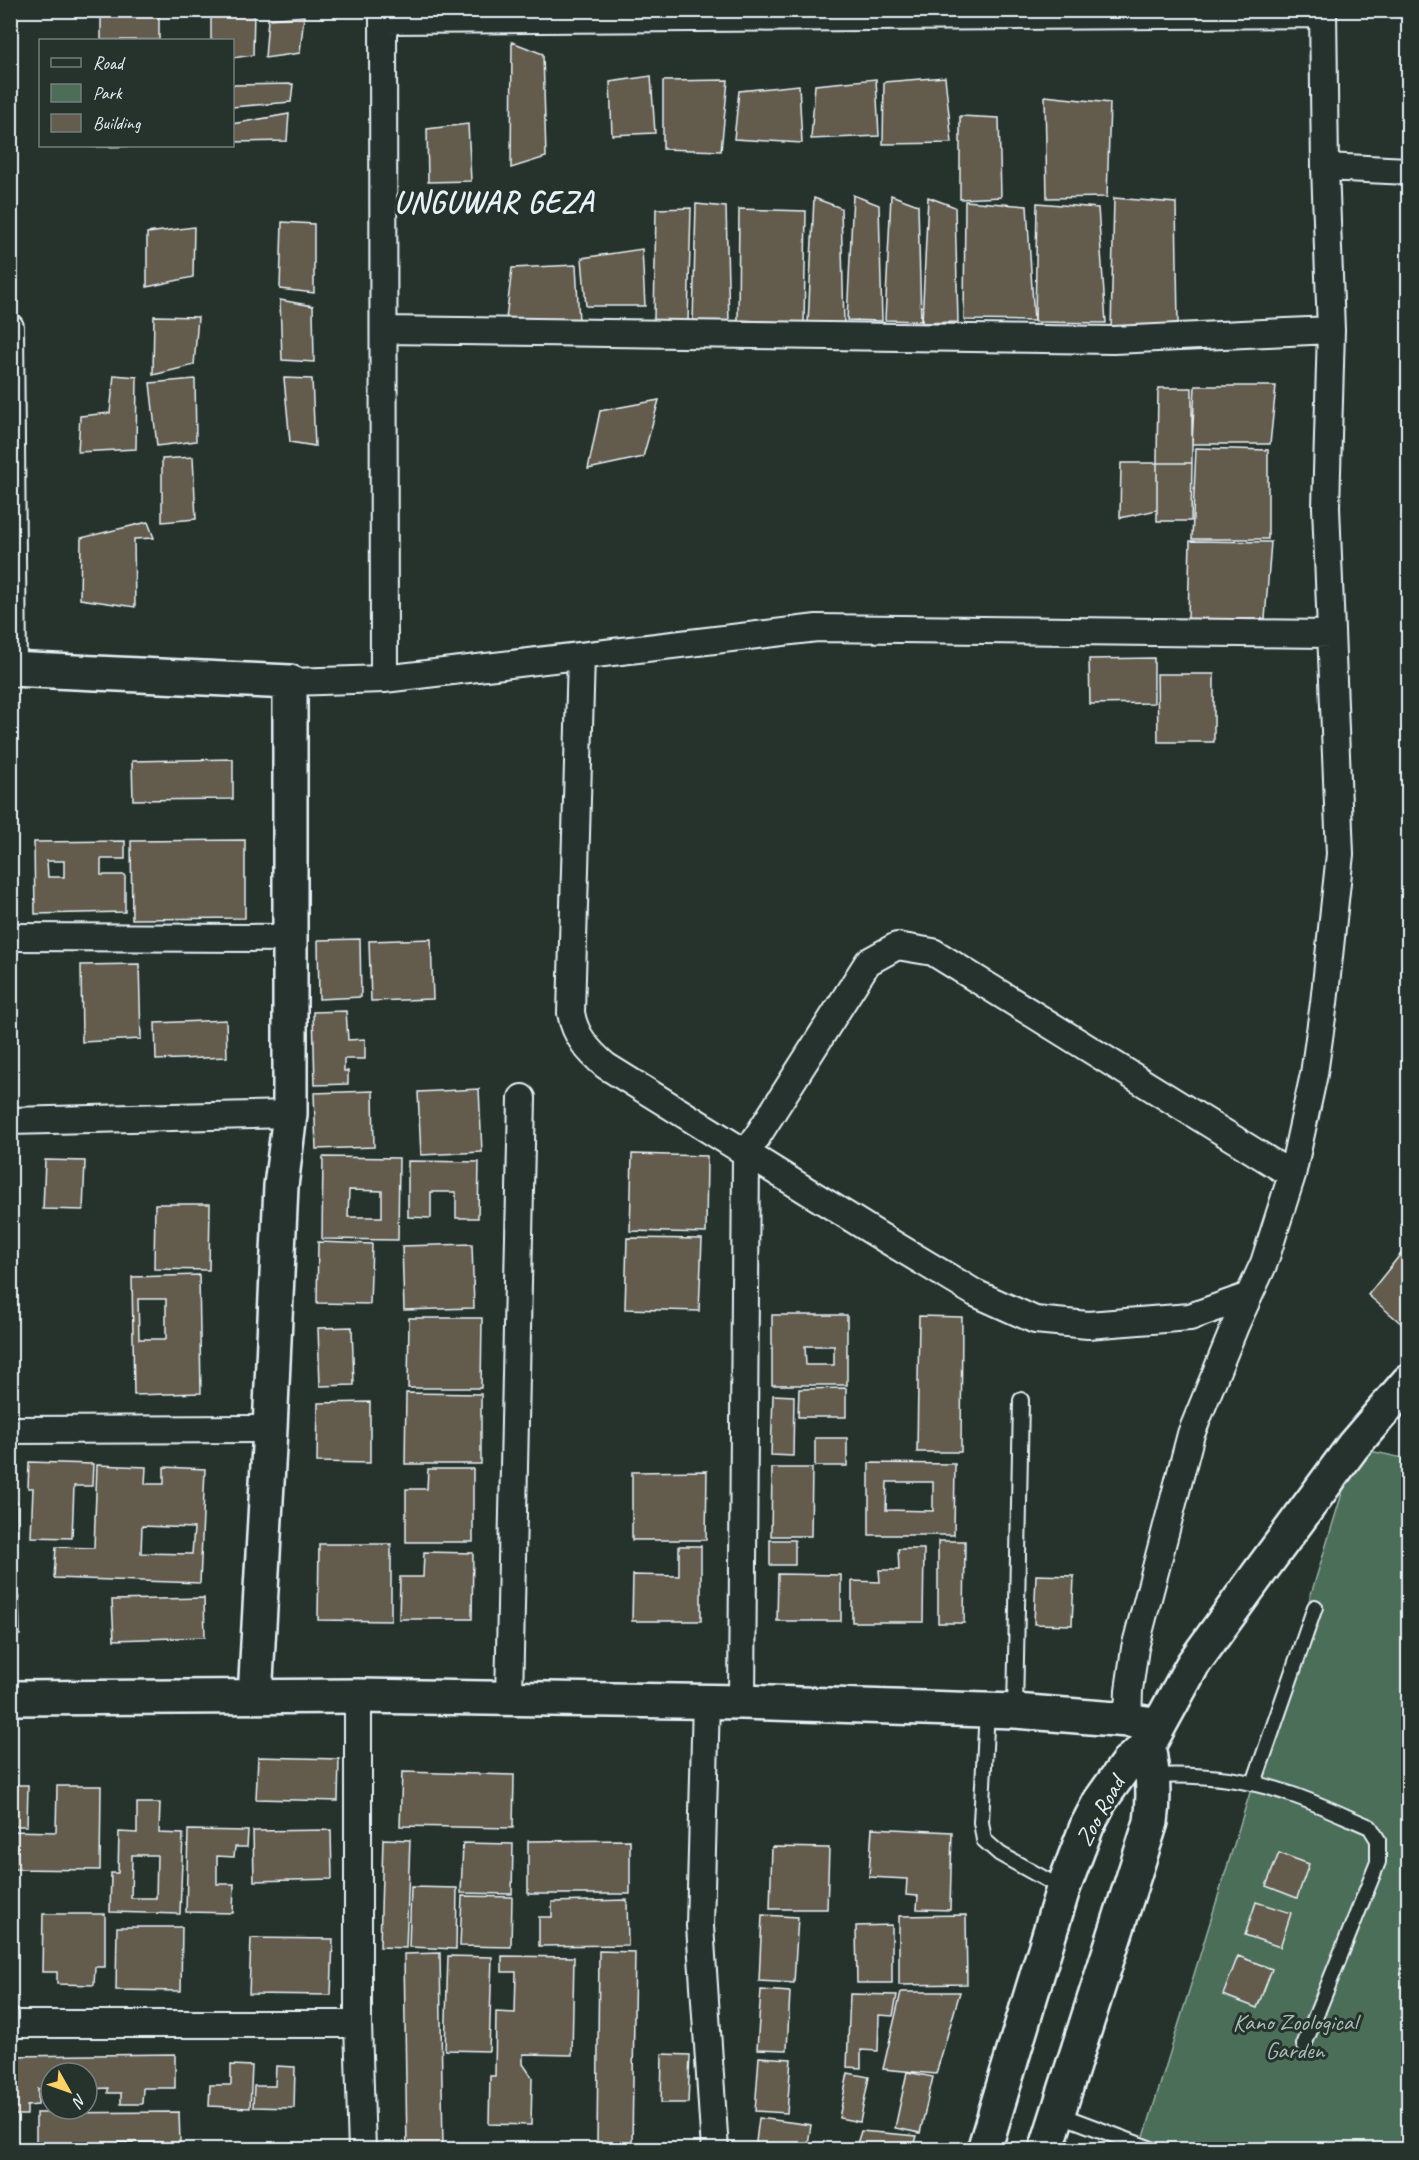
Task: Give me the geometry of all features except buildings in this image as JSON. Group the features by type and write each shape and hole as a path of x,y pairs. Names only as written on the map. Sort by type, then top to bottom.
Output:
{"street":[{"path":"384,679 383,15 1323,12 1325,167 1331,330 1326,507 1340,854 1335,911 1316,1062 1292,1175 1279,1221 1191,1434 1135,1648 1129,1689 1147,1742"},
{"path":"1325,167 1408,171"},
{"path":"10,327 12,669 290,682 384,679 817,628 1331,634"},
{"path":"384,330 1113,340 1331,330"},
{"path":"581,656 571,1013 573,1024 585,1046 606,1066 746,1154 975,1293 1035,1320 1088,1326 1190,1317 1249,1296"},
{"path":"255,1697 281,1186 290,1114 290,682"},
{"path":"10,937 290,938"},
{"path":"742,1702 746,1154 868,962 897,946 933,952 1292,1175"},
{"path":"509,1698 522,1098"},
{"path":"10,1121 290,1114"},
{"path":"1147,1742 1193,1664 1258,1573 1353,1446 1408,1382"},
{"path":"10,1430 270,1429"},
{"path":"358,1696 358,2024 362,2150"},
{"path":"10,1698 358,1696 706,1701 1001,1710 1147,1742"},
{"path":"706,1701 700,1926 715,2150"},
{"name":"Zoo Road","path":"984,2150 1063,1889 1087,1826 1122,1769 1147,1742"},
{"name":"Zoo Road","path":"1046,2150 1151,1822 1155,1798 1147,1742"},
{"path":"10,2024 358,2024"}],"lane":[{"path":"1021,1400 1001,1710 981,1822 984,1840 1000,1854 1063,1889"},
{"path":"1254,1784 1315,1607"},
{"path":"1147,1742 1209,1776 1289,1793 1370,1827 1378,1840 1378,1862 1304,2045"},
{"path":"1058,2114 1154,2150"}],"green space":[{"name":"Kano Zoological Garden","path":"1356,1448 1408,1459 1408,2149 1140,2150"}],"district":[{"name":"UNGUWAR GEZA","path":"494,202"}]}
